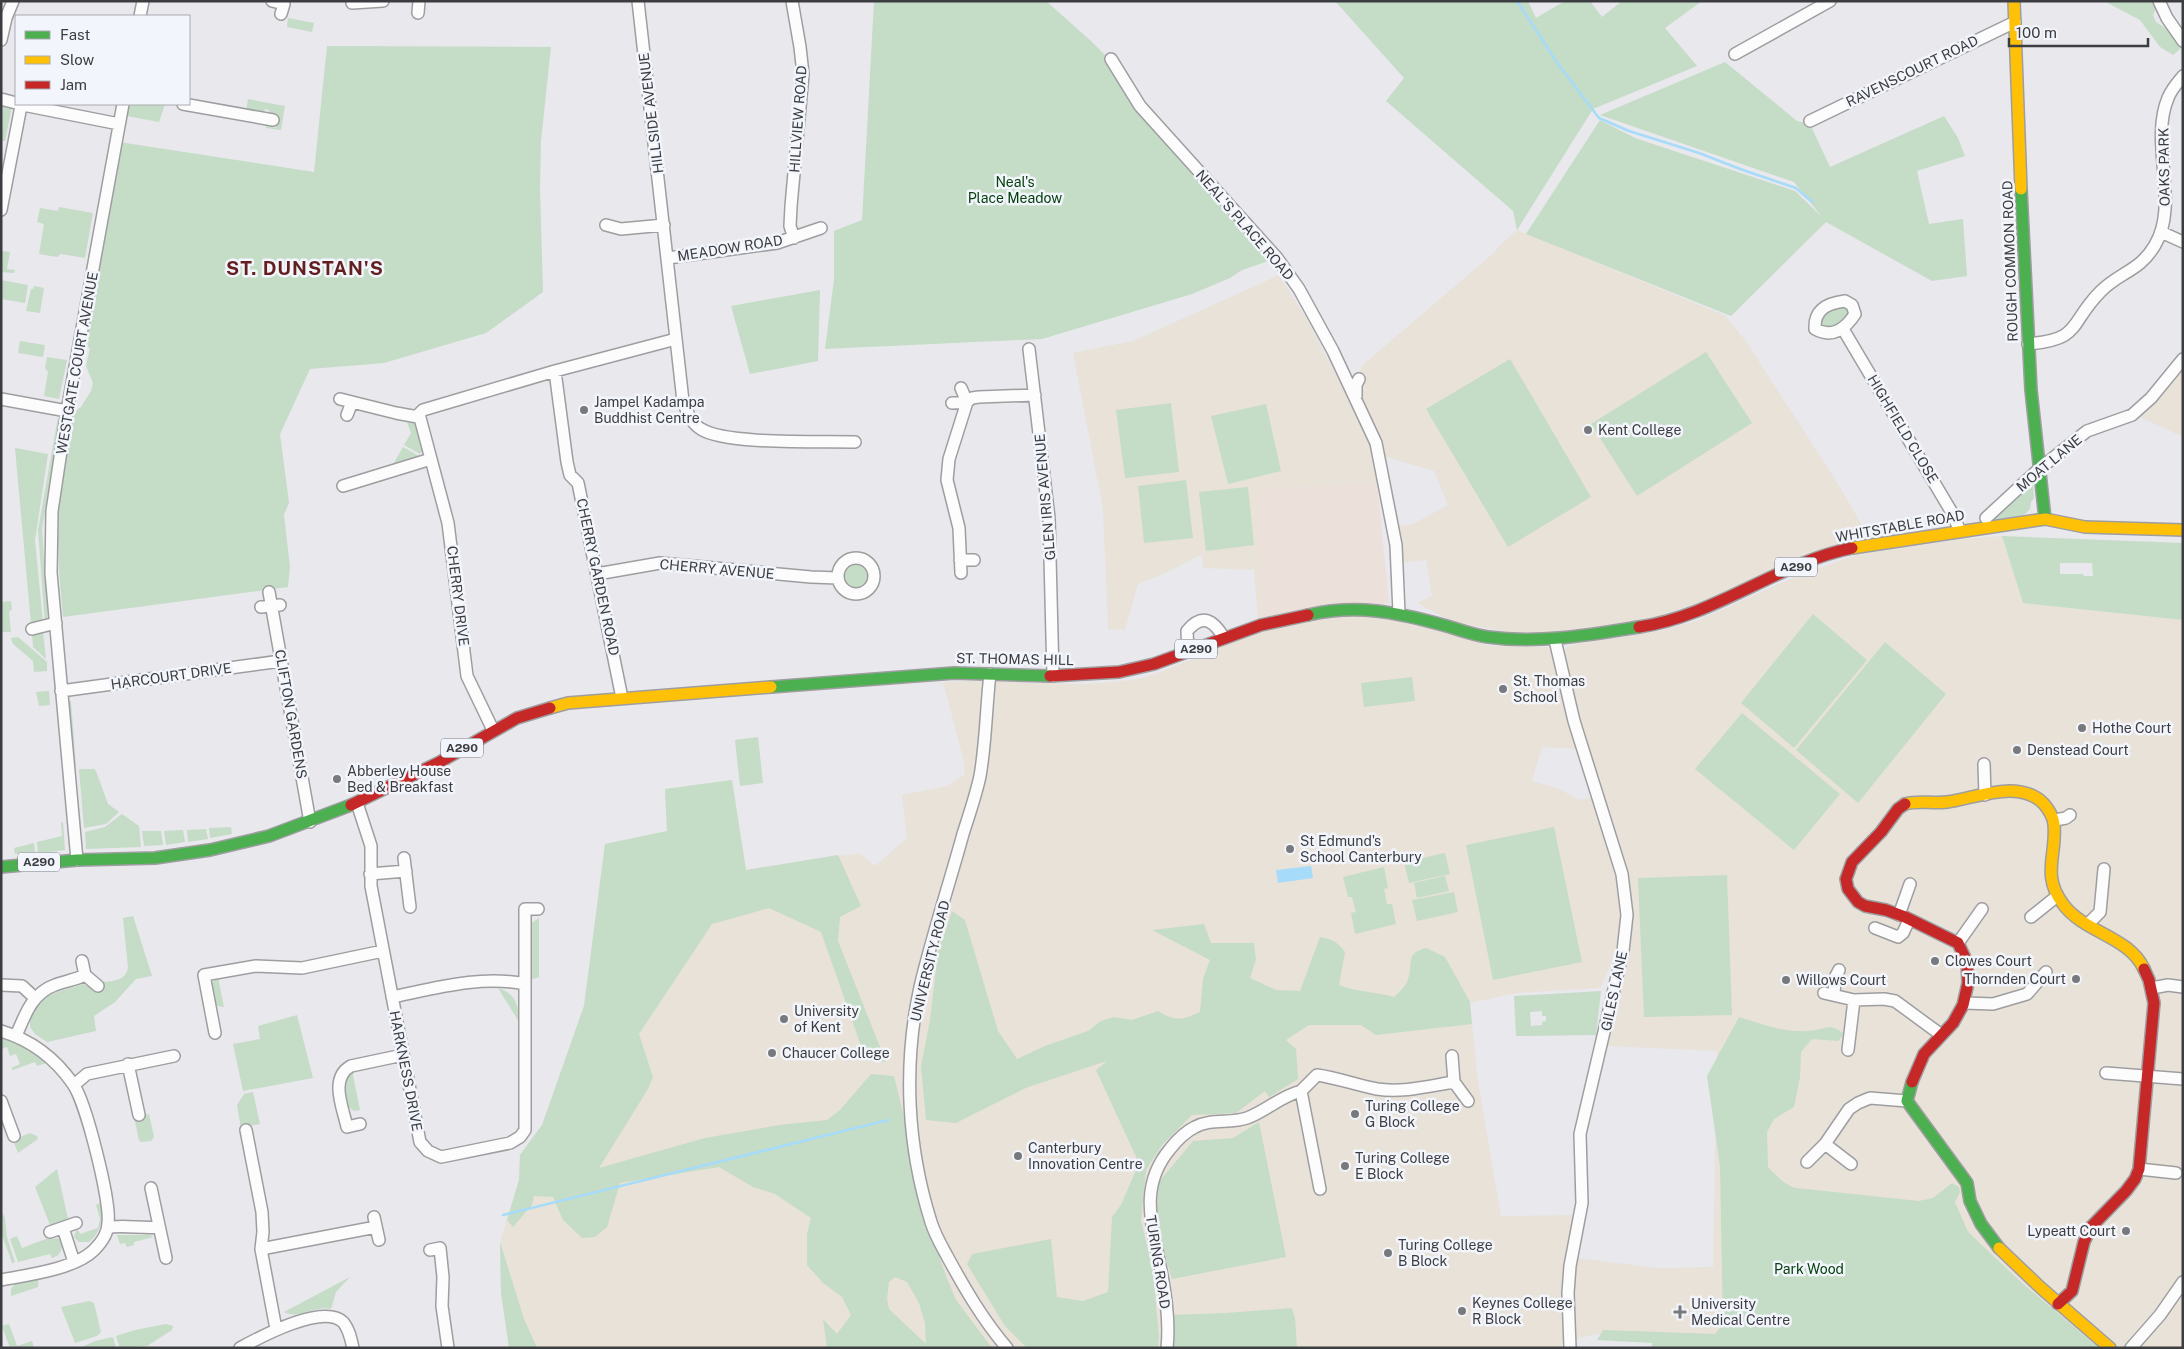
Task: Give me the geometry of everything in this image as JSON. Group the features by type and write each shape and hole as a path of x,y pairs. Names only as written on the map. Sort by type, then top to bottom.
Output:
{"main road":[{"name":"ROUGH COMMON ROAD","path":"2014,1 2028,344 2038,470 2045,519"},
{"name":"WHITSTABLE ROAD","path":"1399,613 1487,637 1554,640 1654,625 1682,618 1768,578 1839,551 1875,544 1904,542 1960,531 2045,519 2085,527 2183,530"},
{"name":"ST. THOMAS HILL","path":"622,698 954,673 1053,676 1092,675 1136,669 1261,625 1321,610 1363,609 1399,613"},
{"name":"A290","path":"1,867 77,860 155,858 189,854 240,844 310,822 357,803 438,763 517,718 559,705 622,698"},
{"path":"2058,1304 2072,1291 2084,1242 2091,1228 2135,1179 2139,1169 2154,1004 2152,988 2143,963 2137,956 2122,944 2088,924 2066,908 2056,897 2050,883 2049,868 2054,839 2054,820 2047,806 2030,793 2008,791 1939,803 1916,802 1905,805 1897,810 1883,830 1853,859 1845,876 1848,888 1856,900 1865,906 1885,910 1904,917 1958,944 1963,950 1968,969 1965,1003 1953,1022 1925,1052 1914,1070 1907,1101 1967,1183 1970,1200 1980,1224 1994,1242 2058,1304 2110,1348"}],"street":[{"path":"1,40 6,18 13,1"},
{"path":"140,15 143,1"},
{"path":"272,1 284,4 281,14"},
{"path":"352,3 383,1"},
{"name":"HILLSIDE AVENUE","path":"638,1 683,400 692,422 703,431 733,438 781,441 835,436 855,442"},
{"name":"HILLVIEW ROAD","path":"792,1 803,74 791,206 790,226 794,238"},
{"path":"1735,54 1830,1"},
{"path":"2158,1 2183,41"},
{"name":"RAVENSCOURT ROAD","path":"1810,120 2015,22"},
{"name":"NEAL'S PLACE ROAD","path":"1110,59 1140,106 1277,258 1299,289 1333,350 1376,442 1396,545 1399,613"},
{"name":"OAKS PARK","path":"2028,344 2056,340 2069,333 2100,291 2142,263 2156,244 2161,232 2164,213 2162,125 2167,99 2183,76"},
{"path":"1,99 15,103"},
{"path":"1,210 18,105"},
{"path":"23,105 119,124"},
{"name":"WESTGATE COURT AVENUE","path":"77,860 51,573 52,511 67,411 123,105"},
{"path":"190,105 268,117"},
{"path":"606,225 621,229 664,225"},
{"name":"MEADOW ROAD","path":"668,258 776,243 821,228"},
{"path":"2161,232 2183,242"},
{"name":"HIGHFIELD CLOSE","path":"1843,329 1951,511 1960,531"},
{"path":"347,416 346,400 418,410 676,339"},
{"name":"GLEN IRIS AVENUE","path":"1029,349 1050,518 1053,676"},
{"name":"MOAT LANE","path":"1986,518 2038,470 2087,431 2132,415 2151,398 2183,358"},
{"name":"CHERRY GARDEN ROAD","path":"555,371 567,462 570,475 578,483 622,698"},
{"name":"NEAL'S PLACE ROAD","path":"1358,405 1355,391 1359,379"},
{"path":"961,388 968,402"},
{"path":"960,573 959,528 947,474 949,459 968,402 972,398 979,397 1035,395"},
{"path":"1,399 29,402 67,411"},
{"path":"952,403 968,402"},
{"name":"CHERRY DRIVE","path":"418,410 448,523 468,676 493,730"},
{"path":"349,483 431,459"},
{"path":"960,560 974,560"},
{"name":"CHERRY AVENUE","path":"597,574 660,563 812,578 838,578"},
{"name":"CLIFTON GARDENS","path":"269,592 310,822"},
{"path":"1188,652 1187,631 1191,625 1205,620 1213,622 1224,638"},
{"path":"32,629 56,623"},
{"name":"GILES LANE","path":"1554,640 1574,721 1622,874 1627,915 1623,951 1580,1134 1582,1203 1570,1266 1568,1293 1570,1348"},
{"name":"HARCOURT DRIVE","path":"61,692 281,661"},
{"name":"UNIVERSITY ROAD","path":"990,674 980,778 926,965 916,1008 908,1102 915,1154 931,1223 964,1289 993,1332 1007,1348"},
{"path":"1984,764 1985,795"},
{"name":"HARKNESS DRIVE","path":"357,803 372,846 370,874 382,951 420,1142 428,1150 442,1157 516,1140 523,1134 526,1124 524,910 538,909"},
{"path":"2054,820 2066,818 2070,815"},
{"path":"404,858 410,907"},
{"path":"2088,924 2100,912 2104,869"},
{"path":"370,874 406,871"},
{"path":"1875,928 1898,937 1903,933 1910,884"},
{"path":"2031,917 2056,897"},
{"path":"1958,944 1982,908"},
{"path":"215,1033 204,975 256,966 302,968 382,951"},
{"path":"82,961 85,975 98,986"},
{"path":"1839,970 1829,994 1854,1000 1884,999 1895,1001 1940,1034"},
{"path":"1965,1003 1993,1004 2034,992 2046,972"},
{"path":"16,1036 35,998 44,990 85,975"},
{"path":"392,997 465,983 496,980 526,984"},
{"path":"1,985 22,986 35,998"},
{"path":"2152,988 2168,985 2183,987"},
{"path":"1848,1050 1854,1000"},
{"path":"1,1031 16,1036 40,1049 74,1084 83,1103 91,1131 108,1209 108,1228"},
{"path":"360,1124 347,1127 338,1084 340,1076 350,1066 403,1055"},
{"path":"74,1084 87,1074 174,1056"},
{"path":"1452,1056 1454,1082 1468,1101"},
{"path":"128,1064 139,1115"},
{"path":"2106,1073 2183,1079"},
{"name":"TURING ROAD","path":"1166,1348 1164,1286 1149,1208 1151,1188 1162,1160 1178,1139 1194,1128 1210,1122 1245,1119 1290,1094 1301,1090 1317,1076 1338,1078 1378,1089 1398,1090 1454,1082"},
{"path":"1301,1090 1320,1189"},
{"path":"1807,1162 1825,1144 1849,1109 1858,1103 1870,1098 1907,1101"},
{"path":"1,1101 14,1136"},
{"path":"246,1130 262,1212 263,1232 261,1249 276,1329"},
{"path":"1825,1144 1851,1164"},
{"path":"2139,1169 2176,1173"},
{"path":"151,1188 166,1258"},
{"path":"261,1249 375,1222 379,1240"},
{"path":"50,1232 76,1223"},
{"path":"1,1280 74,1262 95,1249 108,1228 114,1225 123,1228 159,1227"},
{"path":"63,1228 74,1262"},
{"path":"430,1250 440,1248 443,1262 442,1306 448,1348"},
{"path":"2131,1348 2160,1315 2183,1282"},
{"path":"240,1348 276,1329 316,1317 339,1319 346,1327 353,1348"}],"shaded area":[{"name":"Kent College","path":"1517,230 1724,315 1745,340 1835,479 1870,539 1653,618 1553,633 1514,633 1453,622 1417,603 1432,596 1426,560 1400,563 1396,526 1413,524 1448,505 1434,471 1383,456 1357,398 1354,378 1365,363 1497,250"},
{"path":"1279,275 1308,321 1369,440 1377,484 1256,488 1264,617 1258,619 1254,570 1203,568 1202,554 1166,573 1138,584 1125,630 1108,629 1103,509 1073,353 1133,341"},
{"path":"2183,370 2183,437 2138,416"},
{"path":"1377,484 1389,603 1264,617 1255,488"},
{"path":"2002,536 2023,603 2183,620 2183,1348 1661,1348 1650,1338 1596,1334 1573,1340 1577,1258 1658,1268 1713,1267 1717,1051 1607,1046 1628,960 1632,934 1631,887 1576,708 1565,661 1567,647 1660,631 1696,621 1815,568 1823,567 1855,555 1964,539"},
{"name":"University of Kent","path":"1330,615 1372,616 1455,634 1488,646 1552,647 1576,749 1542,747 1532,781 1557,788 1580,800 1592,798 1615,875 1620,899 1621,929 1612,961 1601,988 1517,993 1470,1003 1478,1082 1501,1216 1577,1215 1562,1279 1562,1348 509,1348 501,1293 500,1242 519,1180 520,1155 542,1125 584,1006 605,844 667,831 665,789 732,780 746,870 859,853 875,866 907,838 902,795 948,786 965,774 963,758 943,682 1085,684 1133,680 1153,675 1266,629"}],"green space":[{"name":"Neal's Place Meadow","path":"874,1 1046,1 1116,66 1126,85 1277,258 1242,270 1230,278 1192,294 1042,339 825,349 834,280 834,231 862,220"},
{"path":"1335,1 1528,1 1536,18 1565,1 1590,1 1602,17 1622,1 1702,1 1665,28 1697,66 1593,109 1517,230 1513,211 1386,101 1404,78"},
{"path":"2104,1 2150,1 2157,7 2153,15 2156,22 2173,33 2181,48 2173,55 2160,47 2140,20"},
{"path":"288,18 314,23 312,32 287,27"},
{"path":"327,46 551,47 541,141 540,188 543,292 486,333 384,363 310,369 280,434 289,503 284,515 290,567 288,587 63,617 57,511 74,412 81,407 91,391 93,383 86,366 90,348 83,346 119,142 314,172"},
{"path":"1725,62 1797,121 1810,124 1830,167 1944,116 1958,138 1965,156 1917,171 1929,224 1963,219 1967,276 1932,281 1826,222 1731,316 1526,234 1600,120 1635,138 1795,191 1822,217 1794,182 1600,115"},
{"path":"248,99 285,106 281,130 266,128 266,126 276,128 278,119 269,114 269,110 265,109 263,114 246,112"},
{"path":"1,103 12,106 5,141 1,141"},
{"path":"129,105 165,105 159,122 127,116"},
{"path":"59,207 93,213 85,258 61,254 57,257 39,254 44,224 37,222 40,208 58,211"},
{"path":"2,251 10,252 7,269 15,270 14,273 1,272"},
{"path":"1,280 28,285 25,303 1,299"},
{"path":"34,286 44,288 40,313 26,311 31,289"},
{"path":"820,290 818,361 750,374 731,306"},
{"path":"1842,303 1852,311 1849,315 1835,326 1820,328 1823,315"},
{"path":"20,341 45,345 43,357 18,353"},
{"path":"1706,352 1752,423 1637,496 1591,424"},
{"path":"47,357 67,360 59,399 44,396 48,372 45,368"},
{"path":"1510,359 1591,497 1508,547 1426,409"},
{"path":"1171,403 1179,472 1125,478 1116,410"},
{"path":"1266,404 1281,471 1228,484 1211,416"},
{"path":"58,417 60,425 42,529 48,619 45,624 38,530"},
{"path":"414,420 423,450 420,454 404,445 411,433 407,422"},
{"path":"403,447 419,456 417,460 391,468"},
{"path":"15,448 48,454 35,540 43,623 31,624"},
{"path":"1186,480 1193,538 1144,543 1138,486"},
{"path":"2030,483 2033,484 2034,498 2030,509 2024,515 1988,521"},
{"path":"1248,487 1254,545 1206,551 1199,492"},
{"path":"2002,536 2183,543 2183,620 2023,603","holes":["2060,563 2092,563 2093,576 2060,574"]},
{"path":"858,562 868,566 872,576 868,586 858,590 848,586 844,576 848,566"},
{"path":"11,601 12,609 9,612 11,632 1,632 1,602"},
{"path":"1813,614 1867,660 1794,748 1741,703"},
{"path":"43,632 46,659 33,647 32,633"},
{"path":"18,637 47,662 47,671 34,672 33,661 13,644 11,638"},
{"path":"1885,642 1946,694 1858,803 1796,750"},
{"path":"1412,677 1415,701 1364,707 1361,683"},
{"path":"49,691 50,705 39,706 36,692"},
{"path":"67,701 71,701 76,766 72,766"},
{"path":"1742,713 1840,794 1794,850 1695,769"},
{"path":"758,737 763,783 740,786 735,740"},
{"path":"79,769 94,769 96,771 108,804 119,812 106,824 84,828"},
{"path":"732,780 746,870 838,855 861,906 840,917 838,941 886,1062 866,1060 821,932 769,908 712,924 639,1034 653,1077 648,1089 599,1168 705,1138 779,1125 827,1120 840,1110 871,1074 894,1076 934,1241 946,1276 956,1300 992,1348 827,1348 823,1319 837,1334 851,1315 842,1297 823,1283 807,1265 807,1234 811,1218 775,1194 753,1187 719,1167 620,1183 607,1227 595,1237 582,1238 563,1220 553,1197 534,1196 532,1205 513,1227 507,1220 519,1180 520,1155 542,1125 584,1006 605,844 667,831 665,789","holes":["895,1277 907,1282 919,1303 925,1323 926,1344 889,1309 887,1299 889,1282"]},
{"path":"122,814 139,826 141,847 86,849 85,832 105,827"},
{"path":"61,822 63,822 65,850 38,853 37,842 62,836"},
{"path":"231,827 232,834 210,838 209,828"},
{"path":"1554,827 1582,962 1493,980 1466,845"},
{"path":"206,829 208,839 188,842 187,830"},
{"path":"183,830 185,842 166,845 164,831"},
{"path":"142,831 161,831 163,845 144,846"},
{"path":"34,843 35,853 15,854 14,848"},
{"path":"1445,853 1450,874 1409,883 1404,862"},
{"path":"1384,867 1388,888 1384,889 1387,904 1392,904 1396,924 1355,934 1351,913 1356,912 1352,897 1348,897 1343,877"},
{"path":"1727,875 1732,1015 1644,1017 1638,878"},
{"path":"1445,876 1449,891 1417,898 1414,883"},
{"path":"1454,892 1458,912 1417,921 1412,900"},
{"path":"952,911 965,920 998,1031 1017,1059 1045,1046 1088,1031 1101,1021 1114,1017 1132,1020 1158,1011 1179,1019 1200,1012 1203,979 1210,960 1152,930 1204,924 1211,943 1254,943 1256,959 1250,978 1276,990 1300,991 1320,937 1334,942 1345,952 1339,985 1394,997 1407,982 1414,953 1426,948 1445,957 1470,1002 1472,1024 1376,1035 1361,1025 1309,1025 1286,1040 1296,1049 1298,1079 1269,1097 1265,1091 1236,1113 1192,1115 1162,1145 1146,1170 1141,1220 1153,1272 1159,1336 1158,1348 1027,1348 1005,1326 967,1264 972,1254 1051,1239 1057,1297 1083,1301 1108,1292 1112,1217 1121,1205 1139,1163 1096,1070 1107,1061 1028,1087 956,1123 926,1120 921,1066 930,1020 938,952"},
{"path":"133,916 152,976 136,979 115,1002 94,1016 96,1031 47,1042 35,1034 30,1027 31,1016 40,1001 48,996 83,984 96,990 101,987 102,982 124,976 128,968 123,918"},
{"path":"539,918 539,977 530,980 529,925"},
{"path":"218,977 224,1007 214,1003 211,984"},
{"path":"498,988 512,996 517,1005 519,1022"},
{"path":"1601,991 1596,1035 1516,1036 1514,996","holes":["1542,1011 1542,1016 1546,1016 1546,1021 1542,1022 1542,1025 1531,1026 1530,1012"]},
{"path":"297,1015 313,1078 243,1091 233,1044 260,1039 258,1026"},
{"name":"Park Wood","path":"1739,1017 1781,1029 1813,1031 1830,1027 1844,1034 1838,1041 1812,1039 1801,1052 1800,1077 1794,1107 1774,1119 1767,1132 1768,1167 1777,1177 1796,1188 1919,1201 1933,1198 1952,1183 1959,1187 1960,1192 1955,1202 1968,1232 2023,1284 2099,1348 1652,1348 1652,1343 1597,1340 1603,1330 1715,1334 1723,1324 1720,1166 1707,1076"},
{"path":"1,1036 21,1043 49,1062 37,1066 35,1062 13,1070 11,1068 20,1064 16,1054 10,1056 7,1047 1,1049"},
{"path":"352,1070 360,1110 354,1111 347,1106 343,1083"},
{"path":"253,1092 260,1124 241,1128 237,1105 244,1094"},
{"path":"149,1114 154,1137 151,1141 141,1142 134,1117"},
{"path":"1259,1122 1286,1257 1172,1279 1157,1230 1158,1183 1193,1141 1233,1138"},
{"path":"30,1133 37,1136 38,1139 18,1153 13,1140"},
{"path":"57,1169 68,1219 50,1225 35,1187"},
{"path":"102,1202 102,1219 97,1234 89,1242 79,1242 74,1237 76,1231 78,1230 80,1234 98,1228 100,1219 96,1205"},
{"path":"1,1211 5,1218 7,1237 15,1262 12,1263 1,1232"},
{"path":"117,1235 150,1235 153,1237 134,1242 134,1245 127,1247 125,1243 120,1244"},
{"path":"17,1236 22,1248 51,1237 52,1239 58,1238 61,1241 62,1247 59,1253 52,1258 50,1254 18,1262 10,1239"},
{"path":"500,1242 524,1319 537,1348 509,1348 501,1293"},
{"path":"39,1276 38,1287 11,1296 11,1289 16,1283"},
{"path":"350,1277 336,1292 331,1309 319,1309 301,1314 284,1312"},
{"path":"89,1301 94,1303 101,1332 97,1336 75,1343 61,1307"},
{"path":"1292,1308 1295,1318 1297,1348 1170,1348 1169,1315"},
{"path":"9,1324 17,1346 32,1341 34,1348 10,1348 2,1326"},
{"path":"166,1324 173,1326 172,1330 147,1346 120,1348 116,1336"},
{"path":"113,1337 116,1348 80,1348 95,1341"}],"water":[{"path":"1311,866 1313,878 1278,883 1276,870"}],"waterway":[{"path":"1517,1 1558,64 1599,118 1629,131 1699,153 1796,188 1812,202"},
{"path":"503,1215 888,1120"}],"traffic: fast":[{"path":"2021,189 2031,390 2045,519"},
{"path":"1308,615 1343,610 1376,611 1409,616 1482,636 1526,640 1564,638 1639,627"},
{"path":"771,687 954,673 1050,676"},
{"path":"1,867 77,860 155,858 210,850 269,836 351,805"},
{"path":"1912,1082 1907,1101 1967,1183 1970,1201 1981,1224 1999,1248"}],"traffic: slow":[{"path":"2014,1 2021,189"},
{"path":"1852,548 2045,519 2085,527 2183,530"},
{"path":"550,708 568,703 771,687"},
{"path":"1905,804 1915,802 1947,802 1984,794 2010,791 2023,792 2034,796 2046,806 2053,821 2054,835 2051,874 2056,894 2072,914 2128,949 2144,969"},
{"path":"1999,1248 2041,1288 2110,1348"}],"traffic: jam":[{"path":"1639,627 1667,621 1694,612 1798,565 1852,548"},
{"path":"1050,676 1119,672 1154,664 1261,625 1308,615"},
{"path":"351,805 438,763 517,718 550,708"},
{"path":"1905,804 1898,809 1881,832 1852,862 1846,879 1848,889 1858,902 1865,906 1886,910 1905,917 1958,943 1967,962 1968,983 1963,1005 1953,1023 1924,1054 1912,1082"},
{"path":"2058,1304 2072,1291 2084,1242 2091,1227 2126,1191 2135,1179 2139,1169 2154,1003 2149,980 2144,969"}],"place":[{"name":"Jampel Kadampa Buddhist Centre","path":"584,410"},
{"name":"Kent College","path":"1588,430"},
{"name":"St. Thomas School","path":"1503,689"},
{"name":"Hothe Court","path":"2082,728"},
{"name":"Denstead Court","path":"2017,750"},
{"name":"Abberley House Bed & Breakfast","path":"337,779"},
{"name":"St Edmund's School Canterbury","path":"1290,849"},
{"name":"Clowes Court","path":"1935,961"},
{"name":"Thornden Court","path":"2076,979"},
{"name":"Willows Court","path":"1786,980"},
{"name":"University of Kent","path":"784,1019"},
{"name":"Chaucer College","path":"772,1053"},
{"name":"Turing College G Block","path":"1355,1114"},
{"name":"Canterbury Innovation Centre","path":"1018,1156"},
{"name":"Turing College E Block","path":"1345,1166"},
{"name":"Lypeatt Court","path":"2126,1231"},
{"name":"Turing College B Block","path":"1388,1253"},
{"name":"Keynes College R Block","path":"1462,1311"},
{"name":"University Medical Centre","path":"1680,1312"}],"district":[{"name":"ST. DUNSTAN'S","path":"305,268"}]}
